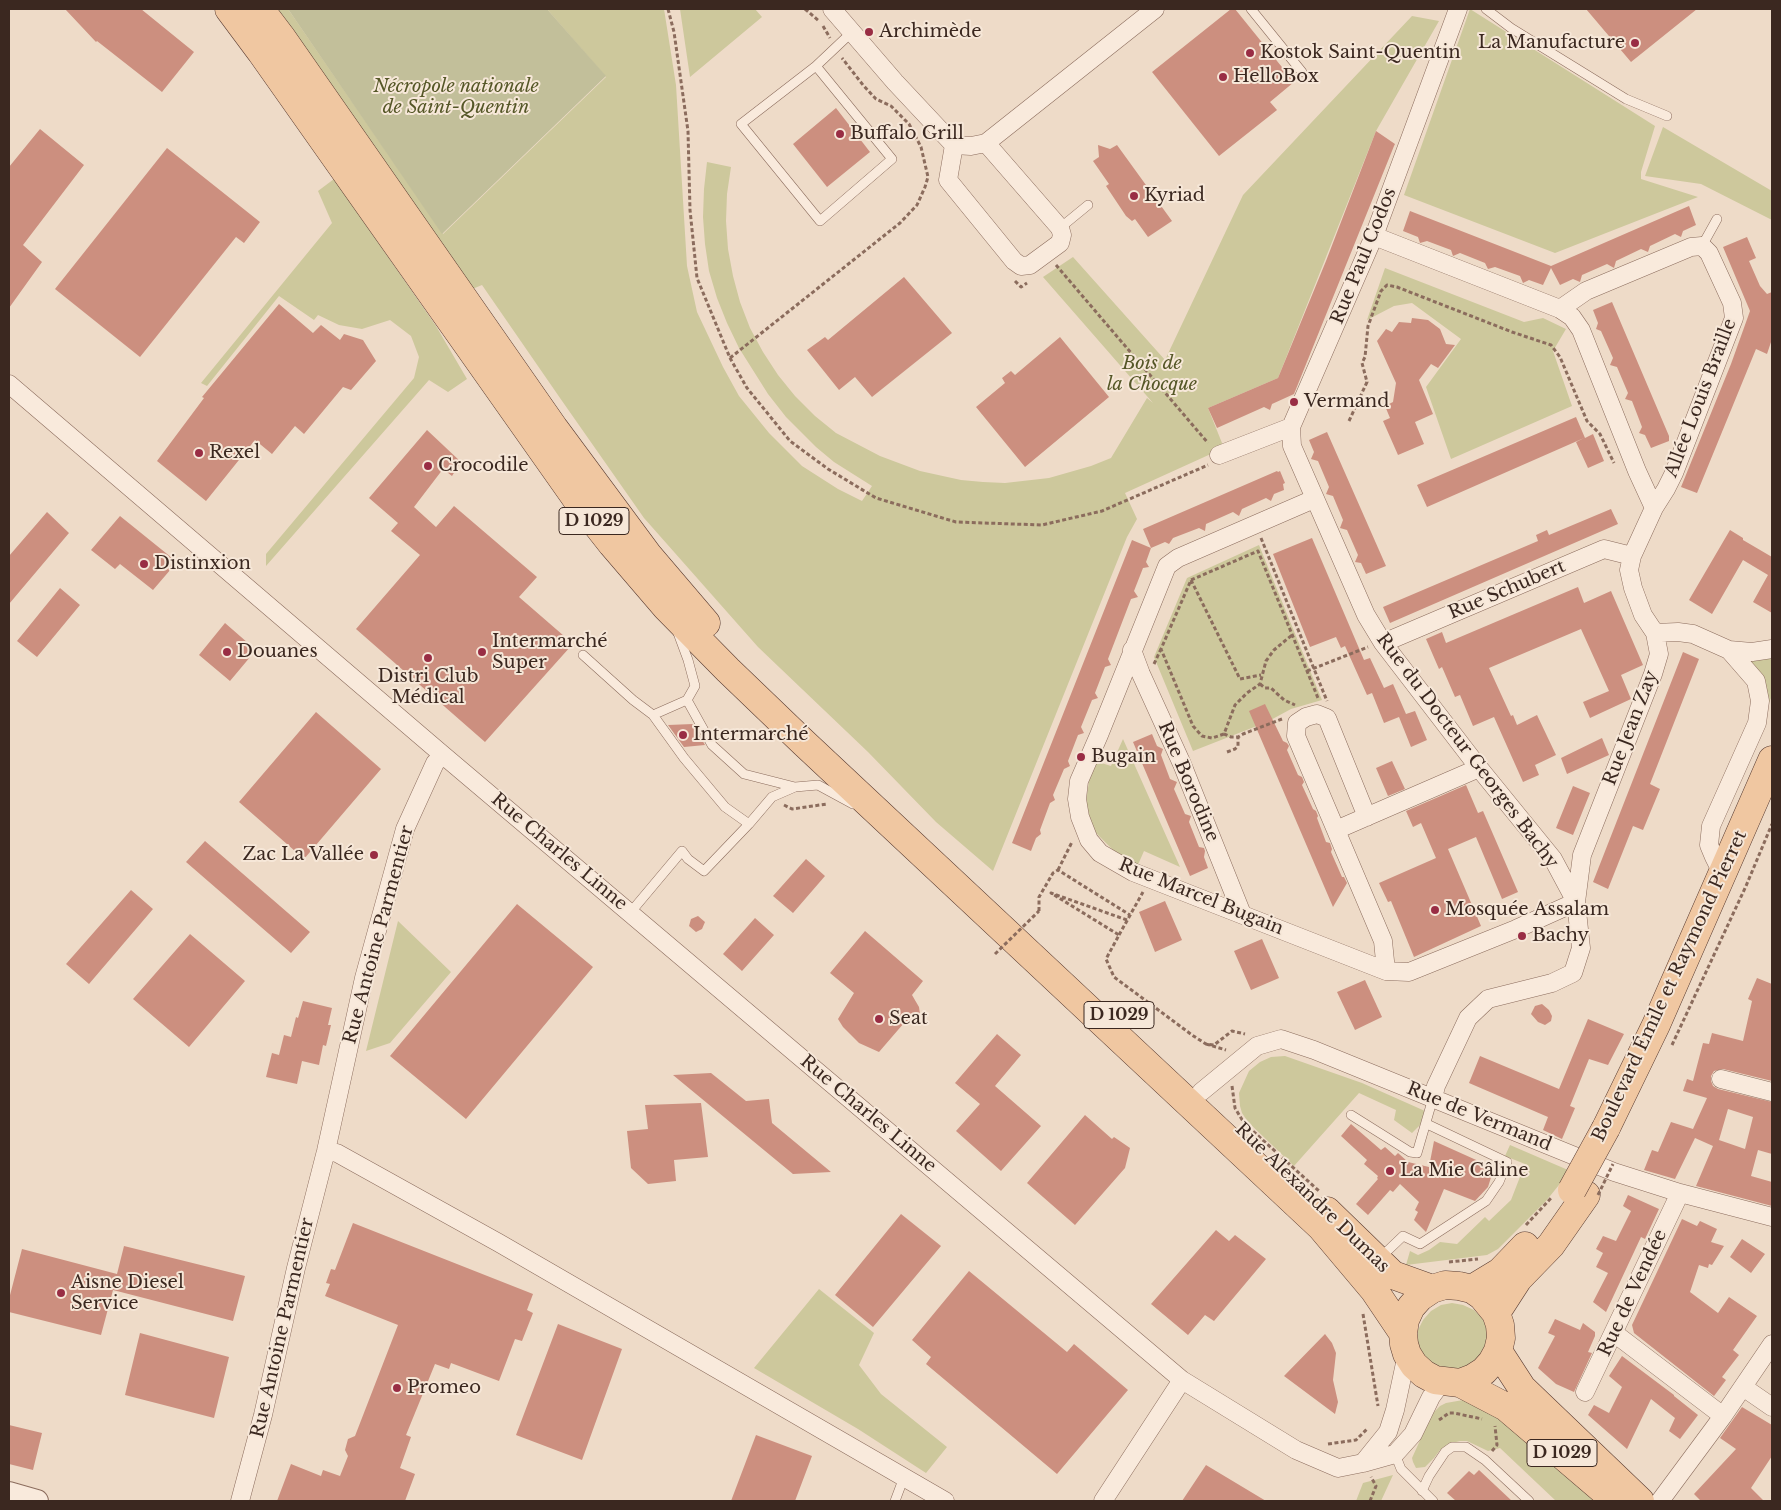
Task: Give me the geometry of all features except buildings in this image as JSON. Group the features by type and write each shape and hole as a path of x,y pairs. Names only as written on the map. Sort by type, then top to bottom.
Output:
{"main road":[{"name":"D 1029","path":"228,9 261,52 575,497 666,607 902,842 1195,1097"},
{"name":"D 1029","path":"260,9 554,428 648,555 695,612 804,722 1195,1097"},
{"name":"Boulevard Émile et Raymond Pierret","path":"1613,1131 1656,1025 1772,760"},
{"name":"Boulevard Émile et Raymond Pierret","path":"1472,1290 1500,1272 1547,1226 1613,1131 1668,1031 1772,795"},
{"name":"Rue Alexandre Dumas","path":"1195,1097 1393,1275 1432,1289"},
{"name":"Rue Alexandre Dumas","path":"1195,1097 1321,1227 1374,1290 1405,1344"},
{"name":"Boulevard Émile et Raymond Pierret","path":"1496,1313 1518,1279 1551,1245 1572,1192"},
{"path":"1451,1382 1473,1378 1484,1371 1498,1351 1501,1338 1500,1325 1490,1303 1472,1290 1459,1286 1445,1285 1432,1289 1420,1297 1411,1307 1405,1320 1405,1344 1414,1365 1424,1374 1451,1382 1495,1416"},
{"path":"1498,1351 1522,1388 1640,1501"},
{"name":"D 1029","path":"1495,1416 1546,1440 1605,1498"}],"street":[{"path":"832,9 895,82 954,145 971,146 986,143 1152,10"},
{"name":"Rue Paul Codos","path":"1291,427 1374,236 1458,9"},
{"path":"954,145 948,180 1014,261 1021,266 1030,265 1060,243 1062,236 1060,228 986,143"},
{"path":"1374,236 1560,309 1572,317 1581,330 1637,471 1654,508"},
{"path":"1560,309 1586,291 1692,247 1702,246"},
{"name":"Allée Louis Braille","path":"1632,556 1654,508 1674,473 1734,318 1732,303 1709,253 1702,246"},
{"path":"9,384 443,755"},
{"path":"1218,455 1291,427"},
{"name":"Rue du Docteur Georges Bachy","path":"1291,427 1292,446 1366,615 1384,643 1479,768 1553,860 1576,902 1581,948 1573,973 1552,983 1488,999 1468,1018 1436,1086 1433,1098"},
{"name":"Rue Marcel Bugain","path":"1314,499 1187,554 1167,566 1079,781 1077,800 1080,817 1089,840 1100,853 1119,865 1386,970 1409,972 1576,902"},
{"name":"Rue Schubert","path":"1384,643 1604,549 1632,556"},
{"name":"Rue Jean Zay","path":"1576,902 1582,855 1653,674 1658,654 1655,633 1643,615 1633,588 1629,570 1632,556"},
{"path":"1655,633 1678,632 1692,634 1729,650 1752,652 1772,649"},
{"name":"Rue Borodine","path":"1132,650 1182,764 1242,914"},
{"path":"1723,875 1709,845 1711,826 1757,722 1760,701 1756,681 1729,650"},
{"path":"1367,817 1327,718 1317,714 1306,717 1297,723 1296,736 1383,941 1386,970"},
{"name":"Rue Charles Linne","path":"443,755 1182,1380 1296,1450 1338,1468 1395,1454"},
{"name":"Rue Antoine Parmentier","path":"240,1501 263,1415 296,1268 326,1151 364,978 405,830 435,764 443,755"},
{"path":"1336,830 1479,768"},
{"path":"1195,1097 1257,1046 1281,1039"},
{"name":"Rue de Vermand","path":"1281,1039 1314,1050 1614,1172 1680,1193 1772,1218"},
{"path":"1721,1079 1772,1092"},
{"path":"326,1151 337,1153 507,1248 945,1501"},
{"name":"Rue de Vendée","path":"1585,1392 1680,1193"},
{"path":"1614,1333 1723,1416"},
{"path":"1363,1463 1388,1432 1395,1410 1405,1344"},
{"path":"1660,1501 1723,1416 1772,1344"},
{"path":"1103,1501 1182,1380"},
{"path":"1395,1454 1413,1434 1431,1397 1451,1382"},
{"path":"1743,1387 1772,1407"},
{"path":"9,1493 37,1501"}],"lane":[{"path":"1251,9 1302,72"},
{"path":"1486,9 1511,28 1626,98 1667,116"},
{"path":"816,66 892,159 820,221 741,124 816,66 852,32"},
{"path":"1060,228 1088,205"},
{"path":"1702,246 1716,219"},
{"path":"654,715 687,700 694,686 681,639 666,607"},
{"path":"583,655 633,700 654,715 684,758 725,807 749,824"},
{"path":"687,700 712,745 744,774 796,787"},
{"path":"630,913 682,851 688,859 704,871 772,797 796,787 818,785 857,806 863,812"},
{"path":"1351,1115 1410,1152 1417,1153 1433,1098"},
{"path":"1378,1260 1403,1236 1420,1244 1486,1201 1499,1182 1507,1162 1426,1124"},
{"path":"1422,1491 1444,1452 1452,1447 1466,1447 1486,1460 1529,1501"},
{"path":"1395,1454 1401,1469 1433,1501"},
{"path":"895,1501 904,1477"}],"path":[{"path":"668,9 674,32 688,131 690,210 697,278 730,358 742,380 790,441 828,469 876,498 956,522 1042,525 1102,510 1217,461 1218,455 1046,254"},
{"path":"1349,421 1366,382 1362,363 1365,357 1367,332 1373,312 1381,291 1387,285 1397,286 1512,332 1551,345 1560,357 1587,421 1600,434 1616,468 1637,471"},
{"path":"1259,533 1329,704"},
{"path":"1286,716 1238,737 1224,734 1212,738 1202,736 1193,726 1161,649 1191,580 1258,551 1318,699 1312,702"},
{"path":"1191,580 1240,679 1261,675"},
{"path":"1307,672 1368,647 1356,620 1366,615"},
{"path":"1260,684 1266,661 1274,650 1292,635"},
{"path":"1224,734 1235,705 1247,692 1260,684"},
{"path":"1260,684 1266,688 1271,688 1284,700 1298,706 1292,713"},
{"path":"1227,752 1238,746 1238,737"},
{"path":"772,797 792,809 828,804 835,805"},
{"path":"1672,1046 1742,895 1772,824"},
{"path":"995,954 1039,910 1039,897 1053,873 1058,870 1074,840 1084,830"},
{"path":"1058,870 1130,915"},
{"path":"1149,878 1106,958 1114,977 1206,1044 1234,1052 1241,1058 1232,1085 1236,1108 1244,1122 1321,1193"},
{"path":"1119,935 1051,893 1127,920"},
{"path":"1206,1044 1214,1045 1232,1031 1281,1039"},
{"path":"1524,1227 1572,1192"},
{"path":"1445,1262 1485,1258"},
{"path":"1362,1307 1378,1404 1377,1412"},
{"path":"1436,1423 1449,1413 1454,1412 1495,1416 1497,1445 1486,1460"},
{"path":"1296,1450 1315,1443 1332,1445 1356,1440 1369,1427"},
{"path":"1363,1463 1376,1486 1370,1501"}],"green space":[{"name":"Bois de la Chocque","path":"273,9 288,9 443,234 606,77 547,9 664,9 676,85 687,266 697,312 739,396 769,433 802,466 838,489 862,501 872,486 834,462 786,417 768,394 739,348 727,323 709,271 705,244 703,217 707,162 731,167 726,221 728,249 740,302 750,328 778,375 815,416 836,433 880,456 920,471 961,480 983,482 1005,483 1049,478 1111,458 1147,398 1153,403 1043,277 1073,257 1165,360 1243,195 1412,16 1439,21 1376,131 1278,378 1208,408 1224,448 1125,493 1137,519 1127,537 993,871 936,822 868,752 758,647 644,518 482,285 470,290"},
{"name":"Nécropole nationale de Saint-Quentin","path":"288,9 547,9 606,76 442,234"},
{"path":"680,9 755,9 762,17 690,77"},
{"path":"1470,9 1655,126 1641,172 1641,179 1698,197 1555,253 1404,195"},
{"path":"1663,127 1772,191 1772,220 1701,184 1645,176"},
{"path":"334,179 436,326 467,379 448,392 429,380 266,566 266,554 414,378 419,357 411,336 390,320 362,329 339,325 318,315 314,320 279,296 207,386 201,383 332,223 318,191"},
{"path":"1385,268 1524,322 1543,318 1566,329 1553,351 1572,406 1451,459 1426,387 1461,339 1412,303 1394,306 1367,320"},
{"path":"1259,545 1322,700 1291,709 1267,722 1193,751 1154,657 1187,578"},
{"path":"1772,655 1772,696 1763,716 1763,683 1749,658"},
{"path":"1123,739 1180,867 1144,851 1137,867 1118,855 1092,829 1086,802 1090,774 1095,761 1111,766"},
{"path":"398,921 451,972 390,1043 366,1051"},
{"path":"1285,1056 1362,1083 1425,1111 1423,1122 1412,1133 1394,1120 1396,1110 1359,1093 1294,1166 1248,1122 1240,1106 1239,1093 1249,1071 1260,1062 1271,1057"},
{"path":"1510,1145 1568,1170 1563,1180 1546,1201 1498,1249 1487,1255 1406,1265 1410,1251 1418,1255 1440,1242 1457,1244 1485,1217 1489,1221 1511,1200 1525,1164 1505,1156"},
{"path":"819,1289 874,1333 859,1365 881,1394 947,1447 926,1473 858,1429 754,1368"},
{"path":"1452,1303 1474,1310 1482,1318 1487,1328 1489,1340 1486,1352 1471,1369 1436,1370 1421,1353 1418,1342 1418,1330 1423,1320 1431,1311 1441,1305"},
{"path":"1463,1400 1492,1408 1594,1501 1556,1501 1500,1448 1488,1451 1467,1441 1452,1443 1440,1450 1425,1467 1416,1468 1412,1458 1432,1414 1446,1403"},
{"path":"1393,1475 1381,1501 1356,1501 1363,1483"}],"place":[{"name":"Archimède","path":"869,32"},
{"name":"La Manufacture","path":"1635,43"},
{"name":"Kostok Saint-Quentin","path":"1250,53"},
{"name":"HelloBox","path":"1223,77"},
{"name":"Buffalo Grill","path":"840,134"},
{"name":"Kyriad","path":"1134,196"},
{"name":"Vermand","path":"1294,402"},
{"name":"Rexel","path":"199,453"},
{"name":"Crocodile","path":"428,466"},
{"name":"Distinxion","path":"144,564"},
{"name":"Douanes","path":"227,652"},
{"name":"Intermarché Super","path":"482,652"},
{"name":"Distri Club Médical","path":"428,658"},
{"name":"Intermarché","path":"683,735"},
{"name":"Bugain","path":"1081,757"},
{"name":"Zac La Vallée","path":"374,855"},
{"name":"Mosquée Assalam","path":"1435,910"},
{"name":"Bachy","path":"1522,936"},
{"name":"Seat","path":"879,1019"},
{"name":"La Mie Câline","path":"1390,1171"},
{"name":"Aisne Diesel Service","path":"61,1293"},
{"name":"Promeo","path":"397,1388"}]}
